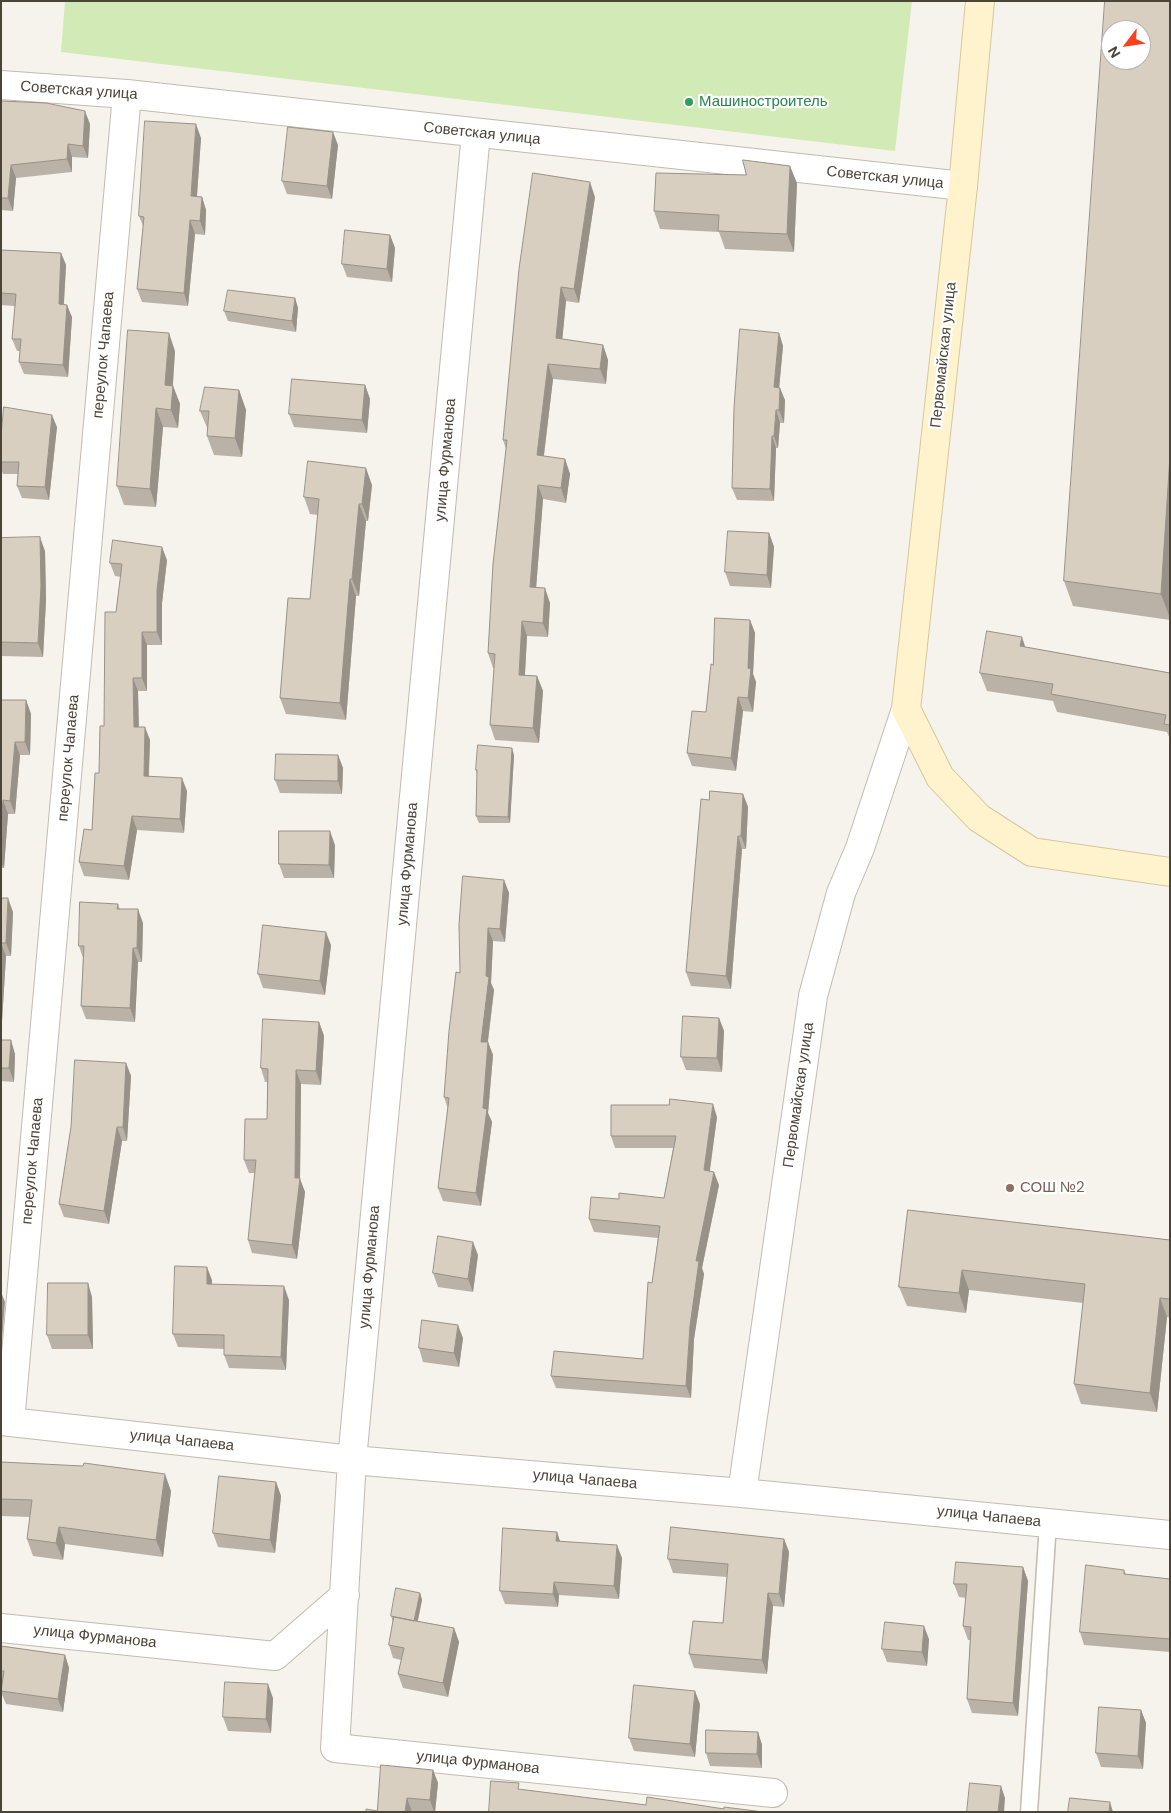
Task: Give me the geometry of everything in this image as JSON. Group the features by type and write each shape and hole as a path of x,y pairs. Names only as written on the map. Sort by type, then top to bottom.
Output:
{"main road":[{"name":"Первомайская улица","path":"906,709 963,186 980,1"},
{"path":"906,709 940,777 979,818 1032,852 1170,872"}],"street":[{"name":"Советская улица","path":"1,85 127,94 963,186"},
{"name":"переулок Чапаева","path":"6,1421 127,94"},
{"name":"улица Фурманова","path":"476,133 352,1460 346,1595 335,1748 773,1793"},
{"name":"Первомайская улица","path":"742,1493 813,996 841,893 860,848 906,709"},
{"name":"улица Чапаева","path":"6,1421 352,1460 742,1493 1170,1535"},
{"name":"улица Фурманова","path":"1,1628 275,1656 346,1595"}],"lane":[{"path":"1029,1812 1048,1522"}],"green space":[{"name":"Машиностроитель","path":"65,1 912,1 895,151 61,52"}],"building":[{"path":"1105,1 1170,1 1170,456 1161,594 1064,581 1101,58 1101,70 1151,70 1151,20 1104,20"},
{"path":"1,101 46,103 85,111 83,146 68,144 67,159 11,165 8,198 1,198"},
{"path":"145,121 196,124 191,196 202,197 200,221 190,220 184,293 137,289 144,217 139,216"},
{"path":"288,127 333,132 327,186 282,181"},
{"path":"743,160 790,166 787,234 718,231 719,215 654,211 656,173 746,175"},
{"path":"533,173 590,182 574,289 561,287 556,338 603,345 600,369 548,364 537,455 565,459 561,488 538,485 530,587 545,588 543,623 522,621 519,675 537,676 533,728 490,725 495,654 488,653 493,564 507,440 503,440 519,269"},
{"path":"345,230 390,235 387,269 342,264"},
{"path":"1,250 61,253 59,304 67,305 63,365 19,362 21,339 12,339 16,294 1,293"},
{"path":"228,290 295,298 292,321 224,311"},
{"path":"740,329 779,333 774,387 780,388 779,410 776,410 774,436 772,436 770,489 732,488 734,408"},
{"path":"128,330 169,333 165,385 173,386 171,410 156,408 150,489 117,486"},
{"path":"292,379 365,385 362,420 289,414"},
{"path":"205,387 239,390 235,438 207,436 209,411 200,411"},
{"path":"4,407 52,415 45,487 17,486 19,462 1,462"},
{"path":"308,461 366,468 362,504 359,504 352,579 350,579 340,703 280,698 288,598 310,599 319,499 304,497"},
{"path":"728,531 769,533 767,575 725,572"},
{"path":"40,537 41,586 38,643 1,642 1,538"},
{"path":"113,540 162,547 157,590 157,632 142,632 142,678 133,678 134,727 145,727 144,776 182,778 180,819 132,816 124,866 79,862 84,829 92,830 95,773 99,773 100,726 104,726 105,612 116,612 122,564 110,563"},
{"path":"715,618 750,620 748,668 751,669 748,698 738,697 731,758 687,753 692,711 706,712 711,664 713,665"},
{"path":"987,631 1022,637 1020,646 1170,673 1170,725 1164,724 1166,715 1051,694 1053,684 980,673"},
{"path":"1,700 26,700 25,742 15,742 10,801 3,800 1,824"},
{"path":"478,745 512,748 508,817 476,816"},
{"path":"276,754 338,755 338,781 275,780"},
{"path":"710,791 743,794 741,836 738,836 726,976 686,972 701,799 709,800"},
{"path":"279,831 330,831 329,865 279,864"},
{"path":"463,876 504,880 500,929 488,928 486,976 489,977 481,1042 488,1042 483,1108 487,1109 476,1193 438,1188 449,1098 444,1097 449,1031 456,972 460,973 459,925"},
{"path":"1,898 8,898 6,943 1,943"},
{"path":"80,902 118,904 117,909 138,909 137,948 133,948 130,1008 81,1006 84,946 79,946"},
{"path":"263,925 326,932 320,981 258,974"},
{"path":"683,1016 719,1018 717,1058 681,1057"},
{"path":"263,1019 319,1022 316,1071 296,1070 295,1178 300,1178 292,1245 248,1240 256,1160 244,1160 245,1119 267,1119 268,1069 261,1068"},
{"path":"1,1040 11,1040 9,1068 1,1068"},
{"path":"75,1060 126,1063 123,1127 117,1127 104,1211 59,1204 71,1127"},
{"path":"670,1099 713,1104 704,1170 714,1172 696,1261 699,1261 690,1326 686,1386 551,1376 554,1351 643,1359 648,1282 652,1283 660,1226 589,1219 591,1197 619,1199 619,1193 664,1198 676,1136 611,1136 611,1105 669,1105"},
{"path":"908,1210 1170,1240 1170,1299 1160,1298 1150,1393 1074,1384 1085,1284 962,1270 959,1293 899,1287"},
{"path":"438,1236 473,1242 468,1279 433,1273"},
{"path":"175,1266 207,1267 207,1284 284,1286 281,1357 224,1355 224,1335 173,1334"},
{"path":"48,1283 88,1283 88,1335 47,1335"},
{"path":"422,1320 458,1325 454,1353 419,1348"},
{"path":"1,1462 83,1466 84,1463 165,1474 156,1540 59,1527 56,1543 27,1539 32,1500 1,1499"},
{"path":"219,1476 276,1482 270,1540 213,1533"},
{"path":"671,1527 784,1539 779,1594 768,1593 762,1660 689,1654 693,1621 723,1623 728,1564 668,1559"},
{"path":"503,1528 557,1532 556,1541 617,1545 614,1586 554,1582 553,1594 500,1591"},
{"path":"956,1562 1023,1567 1013,1703 967,1699 971,1627 963,1626 967,1584 954,1584"},
{"path":"1086,1565 1124,1570 1124,1574 1170,1579 1170,1639 1080,1632"},
{"path":"396,1588 420,1593 414,1621 391,1616"},
{"path":"394,1617 454,1628 443,1683 398,1674 404,1648 389,1645"},
{"path":"885,1622 924,1626 922,1652 882,1649"},
{"path":"1,1646 65,1655 58,1699 1,1691 4,1671 1,1671"},
{"path":"225,1682 268,1684 266,1719 223,1717"},
{"path":"634,1685 695,1691 690,1744 629,1738"},
{"path":"1099,1707 1141,1710 1138,1756 1096,1753"},
{"path":"706,1730 758,1732 757,1754 706,1753"},
{"path":"381,1765 433,1770 430,1800 407,1798 405,1812 366,1812 366,1809 377,1811"},
{"path":"491,1781 519,1783 518,1789 646,1805 647,1797 724,1809 724,1807 763,1812 489,1812"},
{"path":"970,1783 1001,1786 998,1812 967,1812"},
{"path":"1070,1798 1110,1802 1109,1812 1068,1812"}],"place":[{"name":"Машиностроитель","path":"689,102"},
{"name":"СОШ №2","path":"1010,1188"}]}
